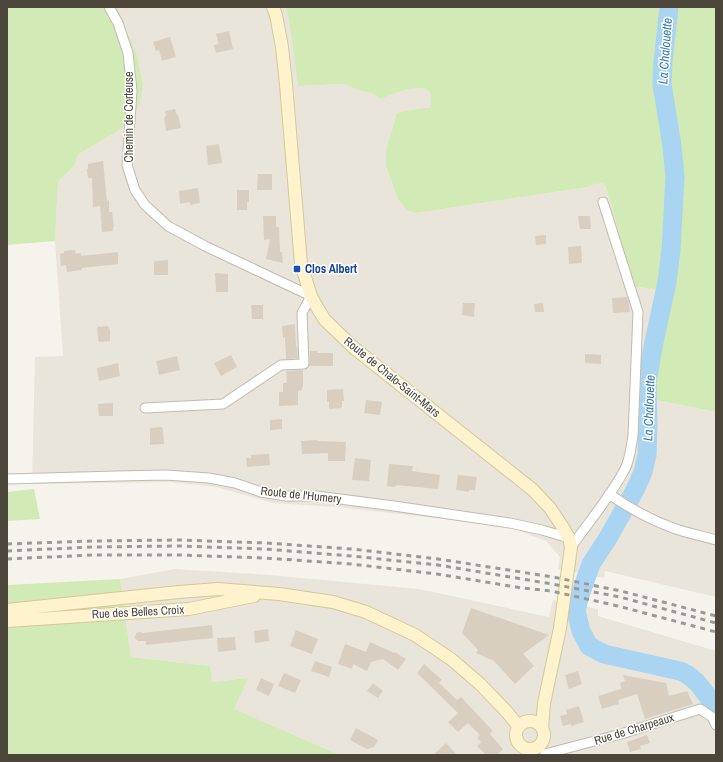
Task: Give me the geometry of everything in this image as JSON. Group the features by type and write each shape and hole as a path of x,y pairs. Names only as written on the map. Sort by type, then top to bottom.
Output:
{"main road":[{"name":"Route de Chalo-Saint-Mars","path":"273,7 282,47 286,84 300,264 311,296 325,320 354,348 533,490 550,508 562,526 570,543"},
{"path":"544,703 530,721 526,722 516,731 516,740 518,744 539,753 544,736 542,728 544,703 560,628 570,543"},
{"path":"218,589 221,603"},
{"name":"Rue des Belles Croix","path":"7,610 218,589 279,594 333,602 366,612 415,635 451,659 480,684 519,727"},
{"name":"Rue des Belles Croix","path":"7,620 189,609 267,593"},
{"path":"530,721 535,722 542,728"}],"street":[{"name":"Chemin de Corteuse","path":"110,7 118,23 128,53 132,91 128,165 135,190 146,205 168,226 205,246 311,296"},
{"path":"570,543 609,494 625,468 630,454 633,436 638,312 603,202"},
{"path":"145,408 223,404 281,365 304,364 302,313 311,296"},
{"name":"Route de l'Humery","path":"7,479 166,475 209,478 235,483 261,492 286,496 317,496 510,523 542,530 570,543"},
{"path":"609,494 652,520 716,540"},
{"name":"Rue de Charpeaux","path":"539,753 621,734 700,709 712,717 716,725"}],"shaded area":[{"path":"117,7 285,7 288,14 298,86 345,84 360,91 372,93 380,99 407,89 425,88 431,94 431,107 399,112 396,114 386,148 386,166 398,199 416,213 588,187 603,182 606,186 628,267 641,288 659,290 642,374 641,397 716,412 716,597 605,571 604,578 558,569 560,557 546,541 507,526 336,507 273,503 216,487 171,482 32,484 35,357 63,356 55,241 58,182 74,166 79,154 121,129"},
{"path":"175,569 270,575 419,589 549,617 553,600 598,609 598,616 716,651 716,755 340,755 233,709 247,678 212,682 210,666 131,657 120,579"}],"green space":[{"path":"7,7 117,7 137,56 143,86 139,106 121,129 79,154 74,166 58,182 55,241 7,245"},
{"path":"285,7 716,7 716,412 641,397 642,374 659,290 633,286 606,186 603,183 588,187 416,213 407,210 398,199 386,166 386,148 396,114 399,112 431,107 431,94 425,88 407,89 380,99 372,93 360,91 345,84 298,86 288,14"},
{"path":"34,489 40,519 7,521 7,492"},
{"path":"120,579 131,657 210,666 212,682 248,678 234,709 340,755 7,755 7,585"}],"building":[{"path":"229,31 233,49 216,53 214,45 219,44 216,34"},
{"path":"170,37 176,57 162,61 159,50 156,51 153,42"},
{"path":"175,109 177,115 178,114 181,128 166,131 164,117 166,116 165,111"},
{"path":"219,144 222,163 208,165 206,146"},
{"path":"103,161 107,201 109,200 109,212 112,212 114,227 113,231 102,232 100,206 93,207 92,178 88,178 87,169 88,164"},
{"path":"258,174 272,174 272,190 257,190"},
{"path":"198,188 200,203 190,205 190,202 180,204 179,191"},
{"path":"237,190 249,190 247,210 237,210"},
{"path":"263,216 276,216 276,227 279,227 280,252 282,252 283,263 266,259 270,239 264,240"},
{"path":"578,216 590,216 591,229 580,229"},
{"path":"546,235 546,244 536,245 535,236"},
{"path":"581,246 582,263 569,264 568,247"},
{"path":"75,250 76,254 81,253 81,256 118,252 118,264 82,268 82,270 67,272 66,265 61,266 60,254 64,253 64,251"},
{"path":"168,260 168,275 154,275 154,261"},
{"path":"215,273 228,274 228,292 216,292"},
{"path":"627,297 630,312 613,313 612,298"},
{"path":"463,303 475,303 474,317 462,315"},
{"path":"543,303 544,312 535,312 534,304"},
{"path":"251,305 263,305 263,319 252,319"},
{"path":"295,324 298,358 286,359 285,337 283,338 282,326"},
{"path":"108,326 110,330 110,341 99,342 97,327"},
{"path":"310,351 317,351 317,353 333,353 333,366 309,366"},
{"path":"585,354 601,355 601,364 585,363"},
{"path":"231,355 237,367 221,376 214,363"},
{"path":"177,356 180,370 159,375 156,361"},
{"path":"118,363 120,376 99,381 97,368"},
{"path":"303,370 303,387 302,390 298,391 298,405 279,406 279,392 283,392 283,383 287,383 286,371"},
{"path":"343,389 344,401 342,401 342,407 329,409 329,401 327,402 327,390"},
{"path":"366,400 382,402 380,415 364,413"},
{"path":"113,403 113,416 99,416 98,404"},
{"path":"282,419 282,429 270,430 270,420"},
{"path":"162,427 164,444 150,445 150,428"},
{"path":"317,440 346,442 345,461 328,461 328,453 302,454 301,441"},
{"path":"269,454 270,465 247,467 246,458 251,458 251,455"},
{"path":"355,458 371,460 369,481 352,480"},
{"path":"389,464 413,466 412,471 440,475 438,489 396,485 395,487 387,486"},
{"path":"458,475 477,477 475,490 469,490 469,492 456,490"},
{"path":"471,608 549,635 523,654 534,666 515,684 494,661 476,653 478,650 462,633"},
{"path":"212,625 213,638 146,645 146,641 138,641 135,638 136,633 140,632 143,633"},
{"path":"268,629 269,641 255,643 254,631"},
{"path":"296,630 318,639 312,654 290,646"},
{"path":"235,637 236,650 218,652 217,638"},
{"path":"370,642 394,653 395,652 406,659 398,670 383,659 371,662 367,671 353,664 352,669 338,664 345,644 366,652"},
{"path":"315,661 332,667 329,677 311,671"},
{"path":"424,664 442,680 439,683 457,700 461,697 493,731 490,734 503,749 497,755 486,755 477,746 481,742 477,738 480,735 468,723 458,732 448,722 458,713 417,673"},
{"path":"578,671 582,684 569,689 565,675"},
{"path":"284,673 301,680 295,693 278,686"},
{"path":"623,675 666,683 669,696 687,691 693,704 645,719 637,694 618,700 619,704 602,709 598,696 621,689 620,683 625,681"},
{"path":"261,678 274,684 269,696 256,690"},
{"path":"373,683 383,691 378,698 367,691"},
{"path":"579,706 584,722 571,726 571,724 563,726 560,716 567,714 566,710"},
{"path":"356,728 378,740 374,747 367,749 350,740"},
{"path":"647,735 650,743 640,746 641,749 630,752 627,742"},
{"path":"446,743 457,755 433,755"}],"waterway":[{"name":"La Chalouette","path":"669,7 662,84 672,146 675,177 671,250 667,282 647,383 647,455 643,472 635,490 608,538 591,564 576,611 581,631 589,646 604,654 680,671 691,677 701,687 716,708"}],"railway":[{"path":"7,544 179,540 266,543 352,549 438,559 553,577 621,591 716,616"},
{"path":"7,551 92,547 179,546 265,549 351,556 438,565 552,584 620,597 716,623"},
{"path":"7,559 92,555 179,555 265,558 351,564 437,574 522,588 551,591 618,606 716,632"}],"place":[{"name":"Clos Albert","path":"297,269"}]}
